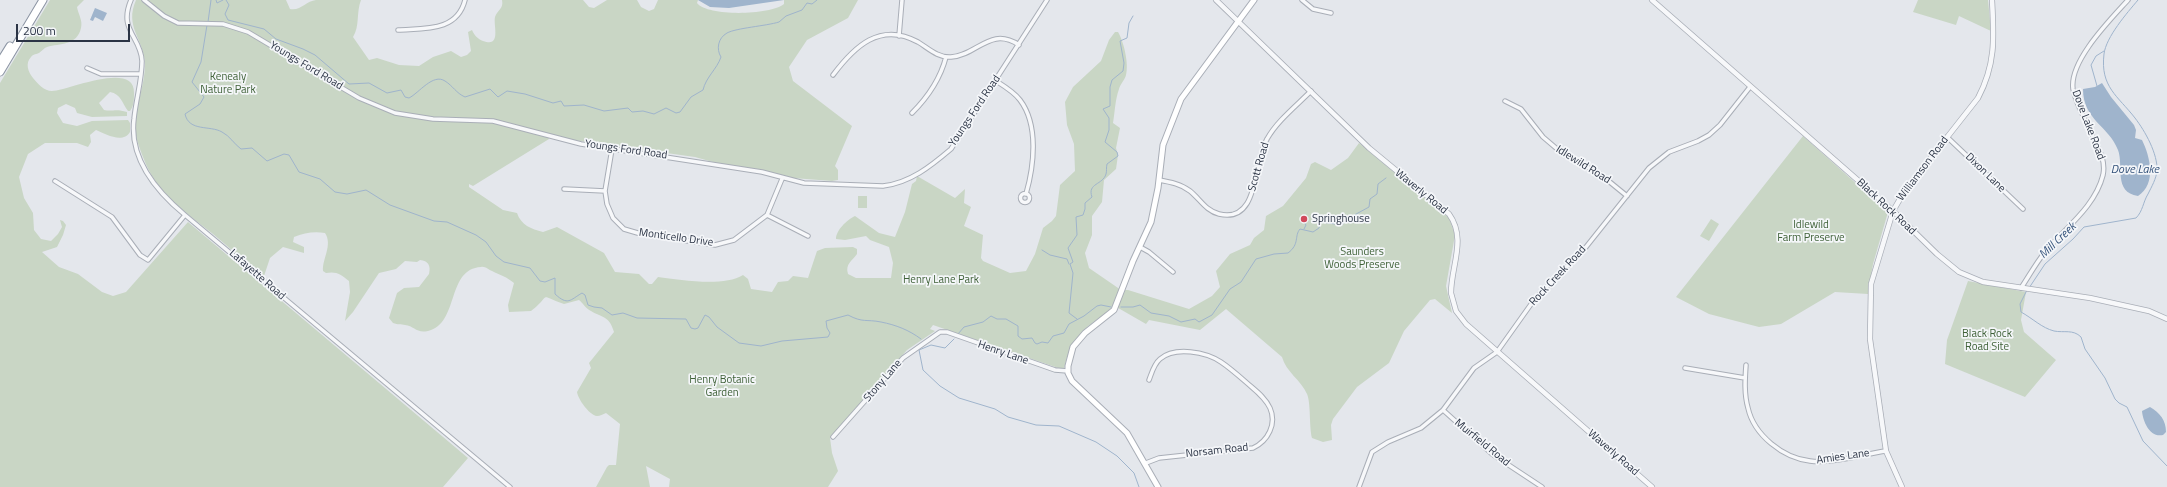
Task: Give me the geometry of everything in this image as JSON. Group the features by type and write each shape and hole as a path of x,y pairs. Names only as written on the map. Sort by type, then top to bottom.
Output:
{"highway":[{"path":"0,62 38,0"},
{"path":"0,72 43,0"}],"main road":[{"path":"1158,487 1146,463 1127,433 1074,384 1068,371 1069,356 1077,341 1088,330 1110,315 1116,307 1151,222 1159,180 1164,138 1181,99 1254,0"}],"street":[{"name":"Lafayette Road","path":"131,0 126,19 142,59 133,135 145,169 155,187 185,215 510,487"},
{"name":"Youngs Ford Road","path":"144,0 174,22 184,24 226,24 248,32 359,98 395,113 433,119 493,121 555,138 612,149 762,172 782,179 804,182 883,186 913,177 931,166 951,149 1047,0"},
{"path":"398,30 440,27 450,23 460,13 465,0"},
{"path":"900,36 902,0"},
{"name":"Waverly Road","path":"1216,0 1369,148 1438,203 1452,218 1458,232 1452,282 1453,302 1462,320 1652,487"},
{"path":"1302,0 1313,9 1330,13"},
{"name":"Black Rock Road","path":"1652,0 1893,211 1937,254 1959,272 1983,282 2090,298 2149,311 2167,319"},
{"name":"Williamson Road","path":"1902,487 1886,451 1870,339 1871,284 1893,211 1904,192 1978,98 1990,73 1994,32 1992,0"},
{"name":"Dove Lake Road","path":"2026,288 2046,251 2071,227 2093,195 2101,180 2103,169 2102,157 2075,96 2074,77 2078,66 2098,36 2128,0"},
{"path":"833,75 860,44 872,38 900,36 917,42 936,54 946,57 961,56 997,38 1010,40 1019,45"},
{"path":"912,113 926,99 939,79 946,57"},
{"path":"87,68 101,74 141,74"},
{"path":"996,81 1021,101 1029,121 1033,142 1032,161 1026,194"},
{"name":"Rock Creek Road","path":"1359,487 1372,452 1388,442 1421,428 1443,410 1474,368 1497,352 1534,300 1586,247 1659,159 1669,152 1698,141 1720,125 1750,87"},
{"name":"Scott Road","path":"1159,180 1174,183 1187,189 1208,208 1218,214 1230,215 1241,211 1250,199 1261,153 1267,139 1311,91"},
{"name":"Idlewild Road","path":"1505,101 1524,111 1544,137 1560,152 1600,174 1627,196"},
{"name":"Dixon Lane","path":"1947,137 2023,209"},
{"name":"Monticello Drive","path":"612,149 605,191 607,204 613,218 624,229 641,234 715,245 734,240 767,215"},
{"path":"782,179 767,215 808,236"},
{"path":"55,181 112,217 140,255 148,260 185,215"},
{"path":"564,189 605,191"},
{"path":"1140,247 1149,252 1173,272"},
{"name":"Henry Lane","path":"940,332 947,332 1055,370 1068,371"},
{"name":"Stony Lane","path":"833,437 903,358 940,332"},
{"name":"Norsam Road","path":"1146,463 1159,458 1253,448 1266,439 1271,430 1272,420 1269,405 1262,397 1229,368 1206,355 1176,352 1165,356 1155,365 1149,380"},
{"name":"Amies Lane","path":"1746,365 1745,378 1748,410 1760,432 1784,454 1816,462 1886,451"},
{"path":"1685,368 1745,378"},
{"name":"Muirfield Road","path":"1443,410 1492,454 1542,487"}],"green space":[{"path":"50,0 84,0 77,7 81,20 81,28 79,34 72,41 47,47 29,59 28,68 39,85 49,91 52,91 99,80 112,78 124,79 131,83 134,98 130,111 128,111 121,99 114,93 110,92 99,103 104,110 127,112 127,116 92,117 77,113 75,108 66,104 58,108 57,113 63,123 77,126 92,121 128,120 130,123 130,132 127,136 119,138 96,130 90,135 91,142 88,147 77,143 45,143 28,154 19,177 24,198 33,213 34,230 41,239 51,241 62,227 60,220 66,225 57,247 42,252 59,267 78,274 102,292 113,296 126,292 188,222 468,458 443,487 0,487 0,83"},
{"path":"136,0 286,0 290,9 297,9 316,0 361,0 353,37 369,60 377,58 399,65 419,66 433,57 451,51 461,57 467,55 471,51 468,32 472,30 481,40 489,42 493,41 495,39 495,17 502,5 502,0 583,0 589,7 594,8 607,0 637,0 641,7 649,11 654,9 658,0 698,0 697,3 703,8 713,11 740,13 777,8 784,4 784,0 858,0 848,18 807,40 789,67 793,81 852,126 835,166 838,170 838,180 832,181 793,178 758,169 720,164 695,157 573,140 547,133 549,139 473,186 469,184 469,187 503,210 517,213 521,221 531,228 543,232 557,227 604,253 615,272 639,274 649,284 652,284 658,277 714,282 735,279 743,275 748,279 751,289 772,292 778,282 788,281 793,276 808,278 817,251 825,248 853,247 857,249 857,254 847,268 848,274 856,278 891,278 893,263 889,247 870,240 866,236 845,240 836,239 836,236 842,226 855,216 879,233 895,237 905,212 912,184 916,181 917,176 955,198 965,189 964,203 971,207 964,226 983,235 981,258 983,261 1010,273 1026,271 1035,254 1043,228 1056,216 1060,185 1075,171 1074,144 1067,125 1065,102 1073,87 1101,61 1109,40 1115,32 1118,32 1124,47 1127,70 1117,97 1113,123 1120,128 1116,148 1118,155 1116,169 1104,180 1102,202 1092,216 1092,235 1085,253 1089,268 1121,290 1128,290 1189,309 1212,296 1220,287 1216,271 1230,254 1250,245 1254,238 1264,230 1266,216 1283,206 1306,178 1311,164 1315,162 1331,170 1348,158 1359,143 1449,218 1455,235 1446,286 1452,313 1435,299 1430,300 1404,331 1389,363 1357,387 1333,419 1331,425 1332,440 1323,442 1312,438 1307,394 1287,367 1282,357 1226,309 1200,330 1149,320 1146,324 1113,305 1107,312 1088,326 1077,338 1071,348 1064,370 933,325 930,329 935,331 907,350 830,438 832,453 838,471 828,487 669,487 670,479 646,466 650,487 596,487 607,467 609,465 616,465 620,424 606,413 597,416 591,413 587,410 577,392 591,368 589,363 614,332 610,323 605,318 589,310 579,300 564,304 545,297 531,311 509,312 508,305 514,283 482,267 470,270 463,276 446,316 440,325 431,330 419,331 408,326 393,323 389,318 397,293 404,288 419,287 429,274 430,268 428,264 425,261 420,260 417,262 405,261 396,269 379,273 353,312 345,321 350,292 349,281 333,272 326,273 323,271 328,242 325,233 321,232 302,234 294,237 293,242 304,247 304,253 283,247 270,258 264,276 261,276 163,191 155,181 143,157 135,130 136,114 145,73 144,55 133,26 132,18"},
{"path":"1918,0 1988,0 1991,31 1959,16 1956,25 1913,12"},
{"name":"Idlewild Farm Preserve","path":"1803,136 1888,212 1873,264 1868,294 1835,292 1781,324 1759,327 1709,314 1676,297"},
{"path":"858,196 867,196 867,208 858,208"},
{"path":"1711,219 1719,224 1709,241 1700,236"},
{"name":"Black Rock Road Site","path":"1968,281 2026,292 2021,320 2024,332 2056,360 2025,397 1945,364 1947,340"}],"water":[{"path":"698,0 784,0 729,8 710,7"},
{"path":"95,8 107,13 103,21 95,17 93,21 90,20"},
{"name":"Dove Lake","path":"2102,83 2111,97 2134,125 2136,130 2135,138 2142,140 2145,147 2149,162 2150,177 2144,191 2138,196 2130,194 2122,184 2120,156 2118,150 2109,135 2092,116 2084,100 2083,89 2095,87"},
{"path":"2150,407 2164,420 2166,432 2163,435 2154,434 2151,432 2144,420 2142,411"}],"waterway":[{"path":"208,22 211,0"},
{"path":"216,0 217,3 223,0"},
{"path":"226,0 229,5 225,14 228,20 264,29 276,39 315,55 349,84 369,83 387,93 401,90 405,97 409,98 426,85 440,79 448,83 459,94 465,97 490,89 498,97 507,91 525,94 553,103 561,101 564,106 584,105 604,111 628,108 632,112 643,111 654,114 666,108 676,113 680,112 691,97 703,90 704,85 721,57 718,47 724,35 731,31 779,22 786,16 802,10 807,3 812,4 817,0"},
{"name":"Mill Creek","path":"2029,288 2045,264 2084,227 2136,218 2155,180 2157,164 2150,143 2143,129 2112,90 2105,75 2103,65 2104,54 2109,40 2138,0"},
{"path":"1077,319 1069,313 1073,273 1070,264 1073,262 1068,248 1077,235 1076,217 1083,215 1085,203 1092,197 1091,192 1093,186 1104,178 1107,164 1118,156 1117,152 1105,142 1109,130 1109,118 1103,109 1110,106 1110,87 1112,80 1123,71 1124,63 1120,41 1127,38 1129,23 1133,16"},
{"path":"207,25 201,62 192,82 204,97 200,104 185,114 187,120 195,126 222,132 241,149 252,148 267,161 284,154 289,155 299,172 320,179 335,192 347,194 366,190 390,205 434,221 447,222 476,235 486,242 496,256 504,262 530,268 540,281 545,282 555,278 555,294 563,300 572,300 582,293 585,295 588,305 602,308 612,315 623,313 637,318 686,319 691,328 695,329 698,328 705,315 709,317 717,327 739,343 761,346 782,341 828,337 830,333 827,328 826,321 848,315 861,320 876,321 897,326 907,330 921,339"},
{"path":"2097,86 2091,65 2096,56 2104,51"},
{"path":"1121,307 1133,307 1140,305 1151,313 1169,316 1181,322 1195,319 1199,322 1212,315 1230,289 1241,282 1256,259 1274,254 1288,253 1292,250 1300,229 1313,232 1319,228 1321,222 1342,225 1347,219 1369,207 1370,199 1377,194 1378,184 1386,178"},
{"path":"1303,221 1306,225 1304,229"},
{"path":"1042,250 1050,255 1067,259 1069,264"},
{"name":"Mill Creek","path":"2027,290 2020,304 2021,312 2050,330 2058,332 2072,332 2081,337 2085,349 2105,378 2115,399 2127,407 2143,441 2167,466"},
{"path":"958,334 964,327 983,322 991,316 997,319 1006,319 1018,326 1018,336 1022,339 1032,338 1037,344 1042,342 1048,343 1053,336 1064,333 1069,324 1084,316 1097,306 1101,305 1111,307"},
{"path":"954,339 945,348 931,345 919,350 923,370 940,386 959,398 995,409 1008,417 1036,425 1059,426 1096,442 1117,456 1134,473 1139,487"}],"place":[{"name":"Springhouse","path":"1304,219"}],"park label":[{"name":"Kenealy Nature Park","path":"228,83"},
{"name":"Saunders Woods Preserve","path":"1362,258"},
{"name":"Henry Lane Park","path":"941,280"},
{"name":"Henry Botanic Garden","path":"722,386"}]}
